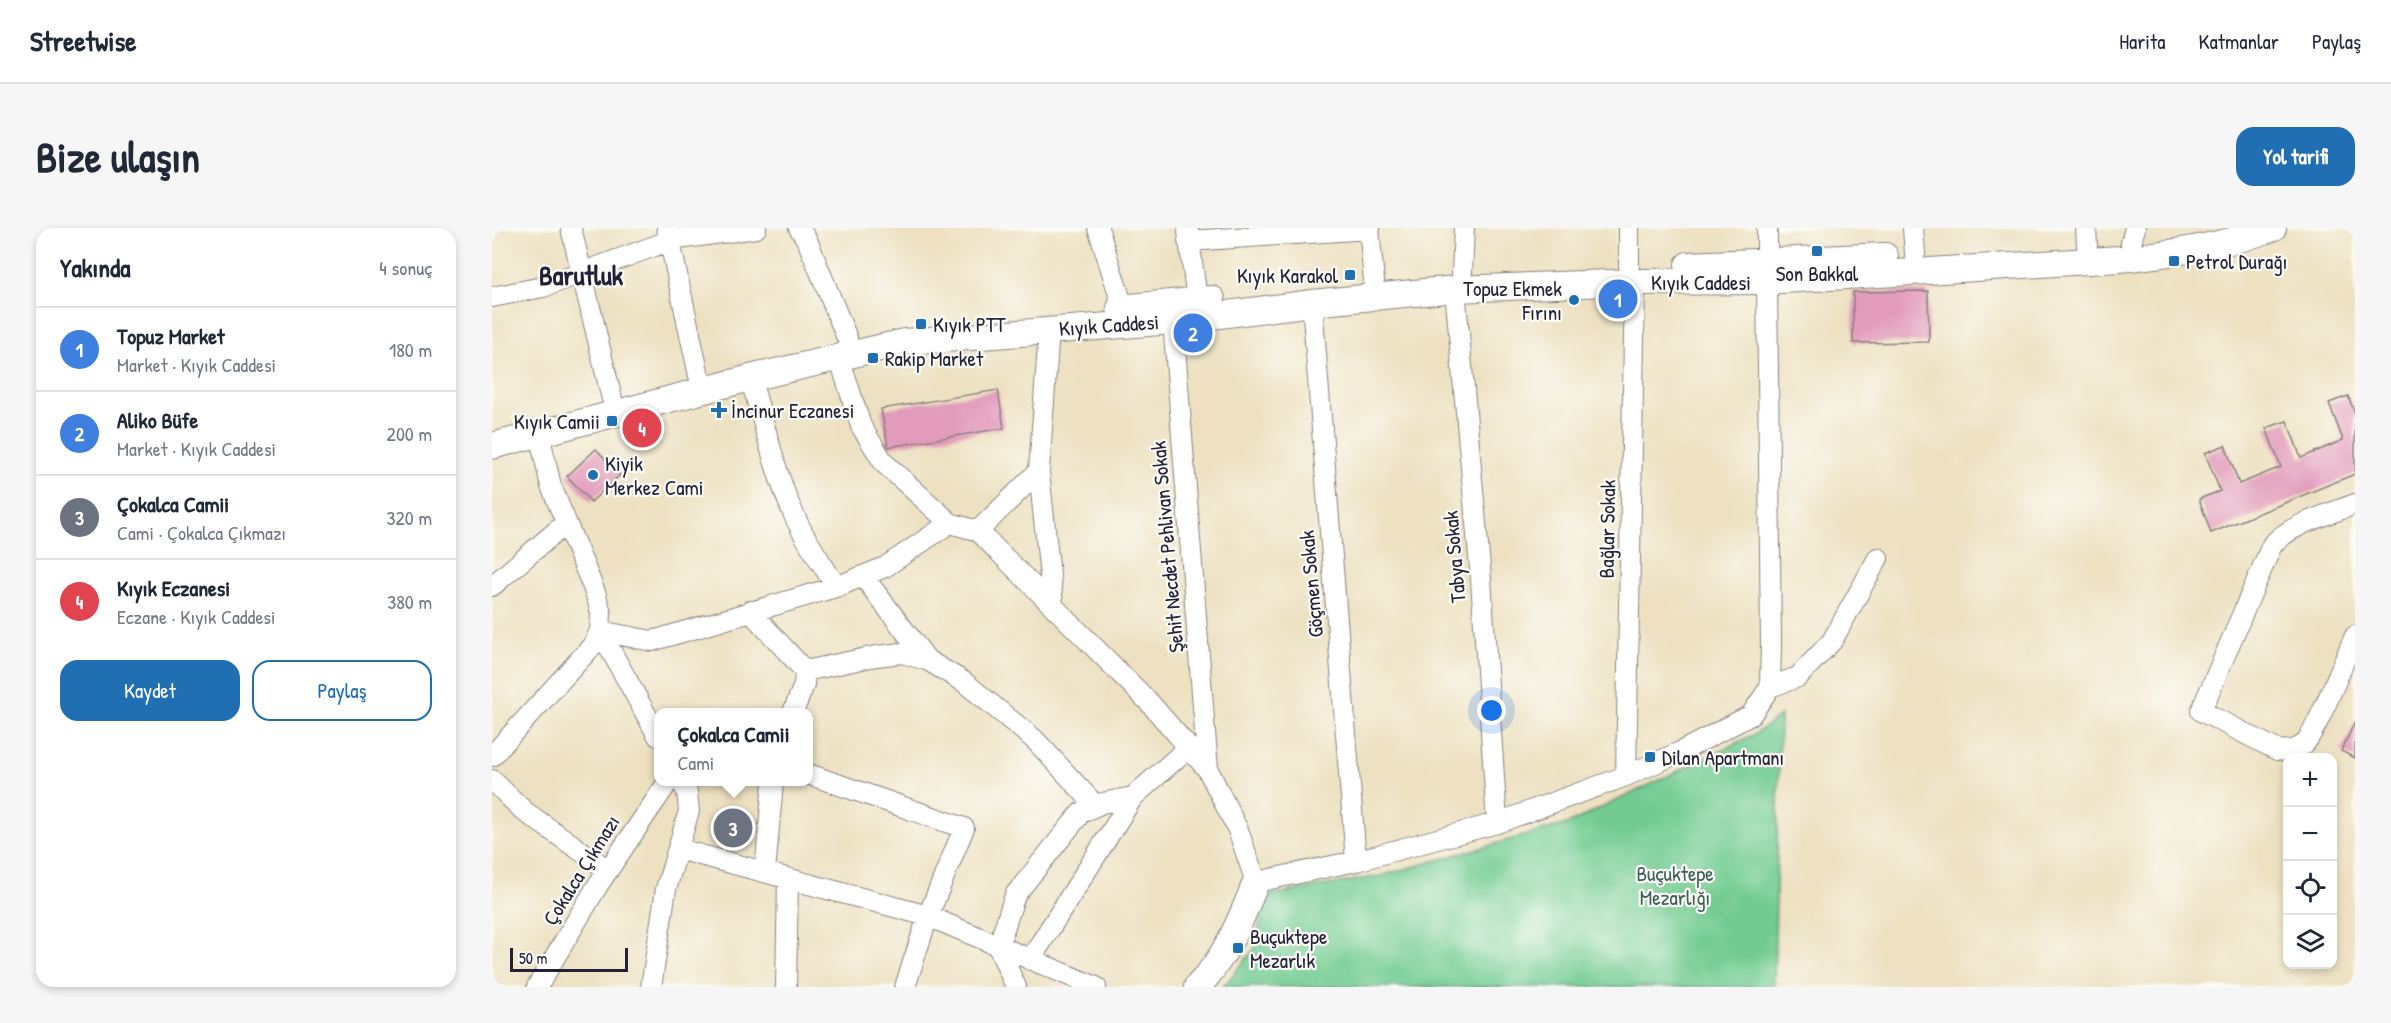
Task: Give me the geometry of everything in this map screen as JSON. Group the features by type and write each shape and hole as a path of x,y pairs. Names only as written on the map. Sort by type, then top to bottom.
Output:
{"main road":[{"name":"Kıyık Caddesi","path":"1767,272 2086,237 2187,236 2221,228"},
{"name":"Kıyık Caddesi","path":"492,432 699,376 840,345 962,322 1123,307 1172,312 1197,300 1374,281 1459,281 1632,274 1767,272 2160,255 2250,237 2273,228"},
{"name":"Kıyık Caddesi","path":"492,446 750,378 840,345 1049,330 1172,312 1312,303 1459,281"},
{"path":"1197,987 1210,974 1222,955 1256,882"}],"street":[{"path":"572,228 612,399"},
{"path":"492,297 543,286 582,273 669,234 756,228"},
{"path":"799,228 807,240 840,345 861,426 884,463 950,523 978,531 1149,702 1189,747 1208,770 1238,830 1256,882 1356,861 1497,823 1626,776 1680,752 1751,715 1770,687 1767,228"},
{"path":"1098,228 1123,307"},
{"name":"Tabya Sokak","path":"1464,228 1459,281 1497,823"},
{"name":"Bağlar Sokak","path":"1626,776 1632,274 1629,228"},
{"path":"1913,228 1915,254"},
{"path":"1197,300 1188,235 1370,229 1374,281"},
{"path":"669,234 699,376"},
{"name":"Göçmen Sokak","path":"1312,303 1356,861"},
{"name":"Şehit Necdet Pehlivan Sokak","path":"1172,312 1208,770"},
{"path":"1049,330 1039,471 1053,605"},
{"path":"750,378 767,428 777,470 794,516 836,587"},
{"path":"492,756 593,645 600,632 601,613 595,592 551,486 539,433"},
{"path":"978,531 1039,471"},
{"path":"2355,504 2295,528 2281,536 2272,545 2200,711 2277,750 2290,751 2302,746 2312,731 2355,636"},
{"path":"492,586 566,523"},
{"path":"600,632 652,641 836,587 885,567 950,523"},
{"path":"1770,687 1798,677 1833,641 1878,558"},
{"path":"863,576 927,660"},
{"path":"750,611 805,670 804,684 795,708"},
{"path":"600,632 654,729"},
{"path":"805,670 902,653 927,660 964,682 1035,740 1096,806"},
{"path":"1030,960 1133,797 1189,747"},
{"path":"813,776 964,828 928,916 905,987"},
{"path":"492,780 524,811 608,870"},
{"name":"Çokalca Çıkmazı","path":"537,987 608,870 665,786"},
{"path":"651,987 666,890 689,811 690,786"},
{"path":"765,872 772,786"},
{"path":"1016,987 998,946 1015,895 1081,813 1102,802 1133,797"},
{"path":"678,849 928,916 1096,987"},
{"path":"786,987 788,879"}],"green space":[{"name":"Buçuktepe Mezarlığı","path":"1780,716 1774,987 1223,987 1255,948 1264,896 1380,876 1570,823 1753,735"}],"building":[{"path":"1928,291 1929,342 1853,343 1853,292"},
{"path":"998,390 1004,428 888,447 881,409"},
{"path":"2348,396 2355,413 2355,474 2211,533 2199,499 2220,491 2205,453 2225,445 2239,484 2281,467 2266,428 2287,421 2301,458 2343,440 2329,403"},
{"name":"Kiyik Merkez Cami","path":"596,449 620,475 591,502 567,476"},
{"path":"2355,722 2355,758 2341,751"}],"place":[{"name":"Son Bakkal","path":"1817,251"},
{"name":"Petrol Durağı","path":"2174,261"},
{"name":"Kıyık Karakol","path":"1350,275"},
{"name":"Topuz Market","path":"1618,299"},
{"name":"Topuz Ekmek Fırını","path":"1574,300"},
{"name":"Kıyık PTT","path":"921,324"},
{"name":"Aliko Büfe","path":"1193,333"},
{"name":"Rakip Market","path":"873,358"},
{"name":"İncinur Eczanesi","path":"719,410"},
{"name":"Kıyık Camii","path":"612,421"},
{"name":"Kıyık Eczanesi","path":"642,428"},
{"name":"Kiyik Merkez Cami","path":"593,475"},
{"name":"Dilan Apartmanı","path":"1650,757"},
{"name":"Çokalca Camii","path":"733,828"},
{"name":"Buçuktepe Mezarlık","path":"1238,948"}],"district":[{"name":"Barutluk","path":"581,275"}]}
